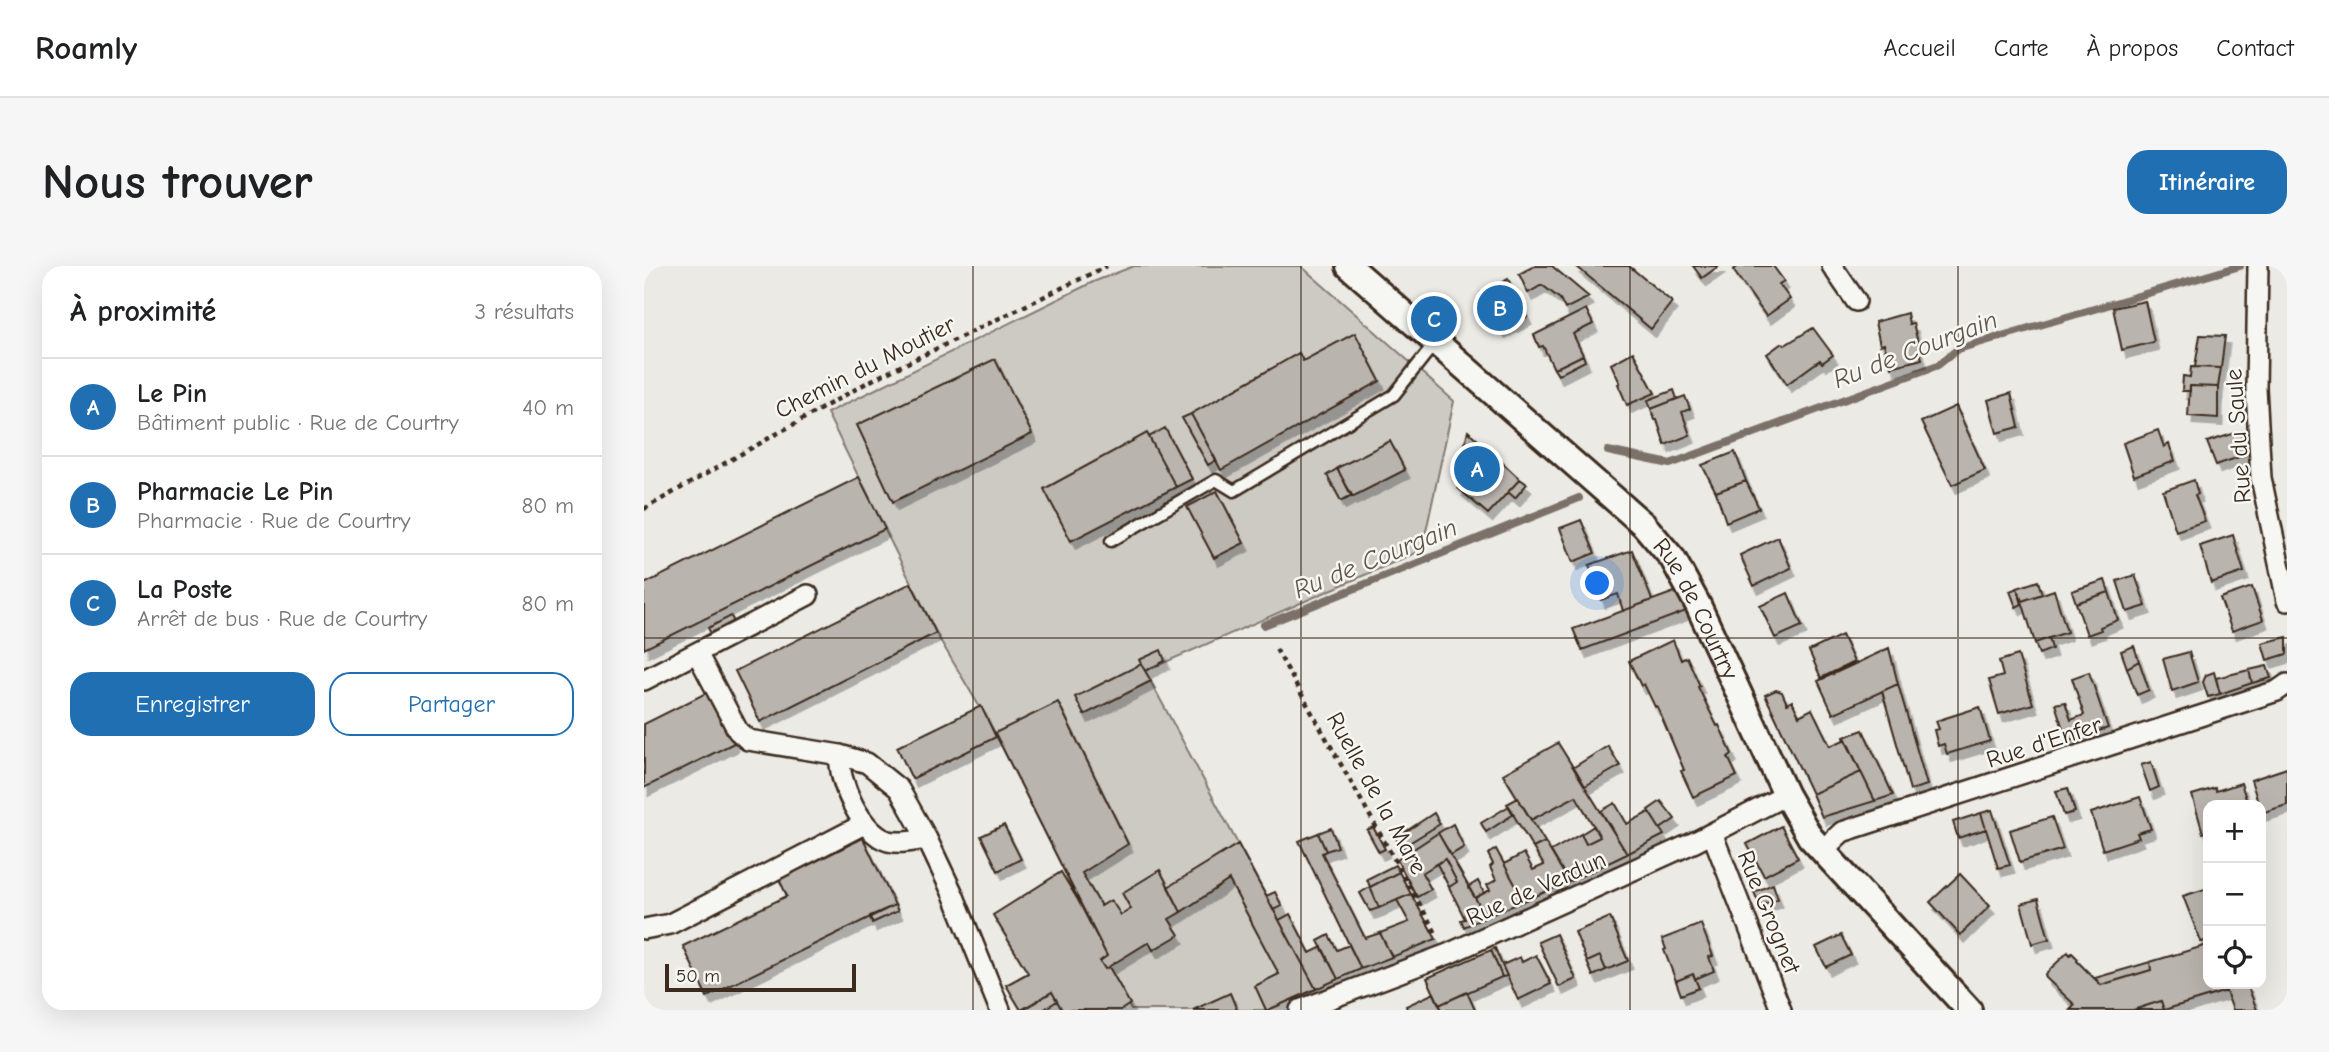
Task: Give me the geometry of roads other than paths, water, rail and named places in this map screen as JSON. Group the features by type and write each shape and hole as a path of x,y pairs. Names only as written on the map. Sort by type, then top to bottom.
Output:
{"street":[{"name":"Rue de Courtry","path":"1349,266 1643,526 1673,559 1698,605 1786,795 1810,837 1969,1010"},
{"path":"1832,266 1856,300"},
{"name":"Rue du Saule","path":"2258,266 2256,388 2261,478 2287,601"},
{"path":"644,680 808,595"},
{"path":"697,653 738,731 748,740 840,755 867,763 898,789 953,894 1000,1010"},
{"name":"Rue d'Enfer","path":"1821,852 1842,832 2172,726 2277,691 2287,684"},
{"path":"840,755 841,780 864,824 886,841 926,839"},
{"name":"Rue de Verdun","path":"1300,1010 1448,954 1695,842 1786,795"},
{"path":"644,929 670,924 864,824"},
{"name":"Rue Grognet","path":"1712,833 1782,1010"}],"lane":[{"path":"1111,541 1216,480 1234,491 1394,395 1435,342"}],"waterway":[{"name":"Ru de Courgain","path":"1608,451 1670,464 1938,365 1958,349 2240,266"},
{"name":"Ru de Courgain","path":"1264,625 1579,498"}],"place":[{"name":"Pharmacie Le Pin","path":"1500,308"},
{"name":"La Poste","path":"1434,319"},
{"name":"Le Pin","path":"1477,469"}]}
